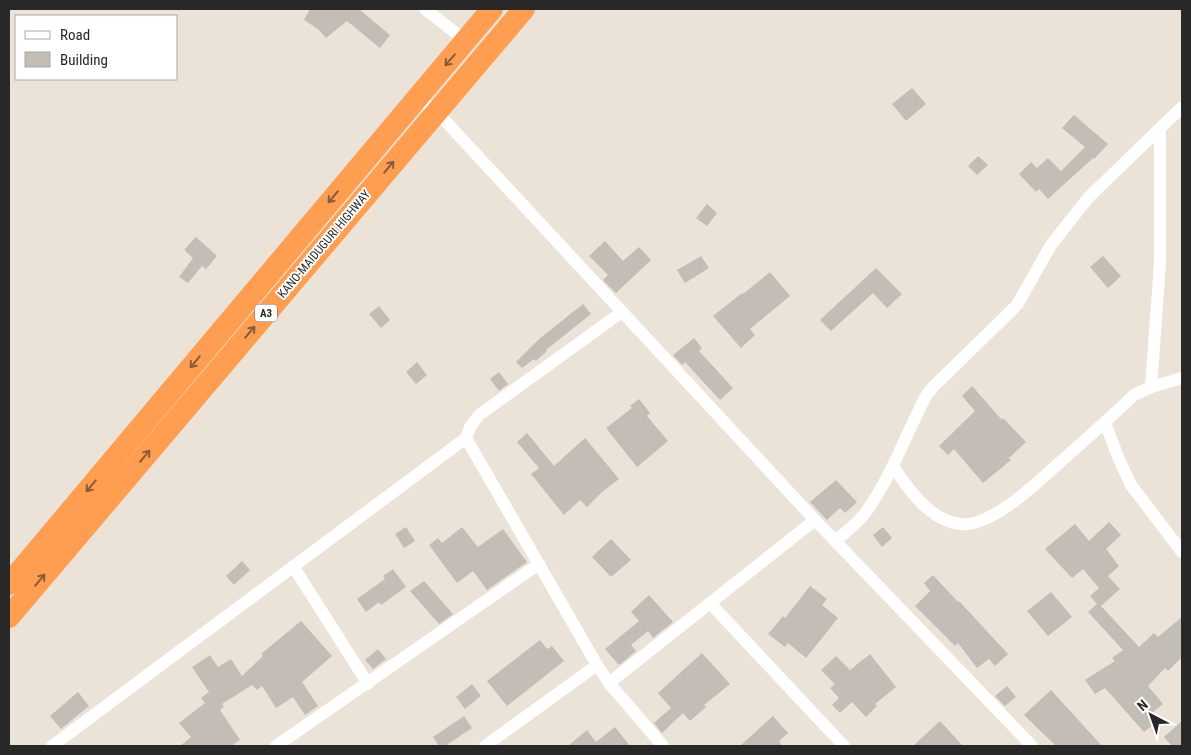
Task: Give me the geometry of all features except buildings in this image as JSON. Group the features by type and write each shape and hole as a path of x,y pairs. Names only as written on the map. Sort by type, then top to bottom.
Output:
{"highway":[{"name":"KANO-MAIDUGURI HIGHWAY","path":"9,584 492,9"},
{"name":"KANO-MAIDUGURI HIGHWAY","path":"9,617 524,9"}],"street":[{"path":"425,9 466,41"},
{"path":"417,97 436,111 815,520 1032,746"},
{"path":"835,541 854,527 866,513 893,466 926,396 933,387 1017,304 1051,245 1088,198 1182,107"},
{"path":"1151,387 1160,263 1160,128"},
{"path":"52,746 466,438 470,427 480,415 622,312"},
{"path":"893,466 910,492 925,507 943,518 959,524 972,523 987,518 1028,490 1134,396 1151,387 1182,378"},
{"path":"1105,422 1131,485 1182,552"},
{"path":"466,438 597,665 663,746"},
{"path":"609,682 815,520"},
{"path":"276,746 539,564"},
{"path":"294,566 368,684"},
{"path":"710,603 844,746"},
{"path":"485,746 597,665"}]}
